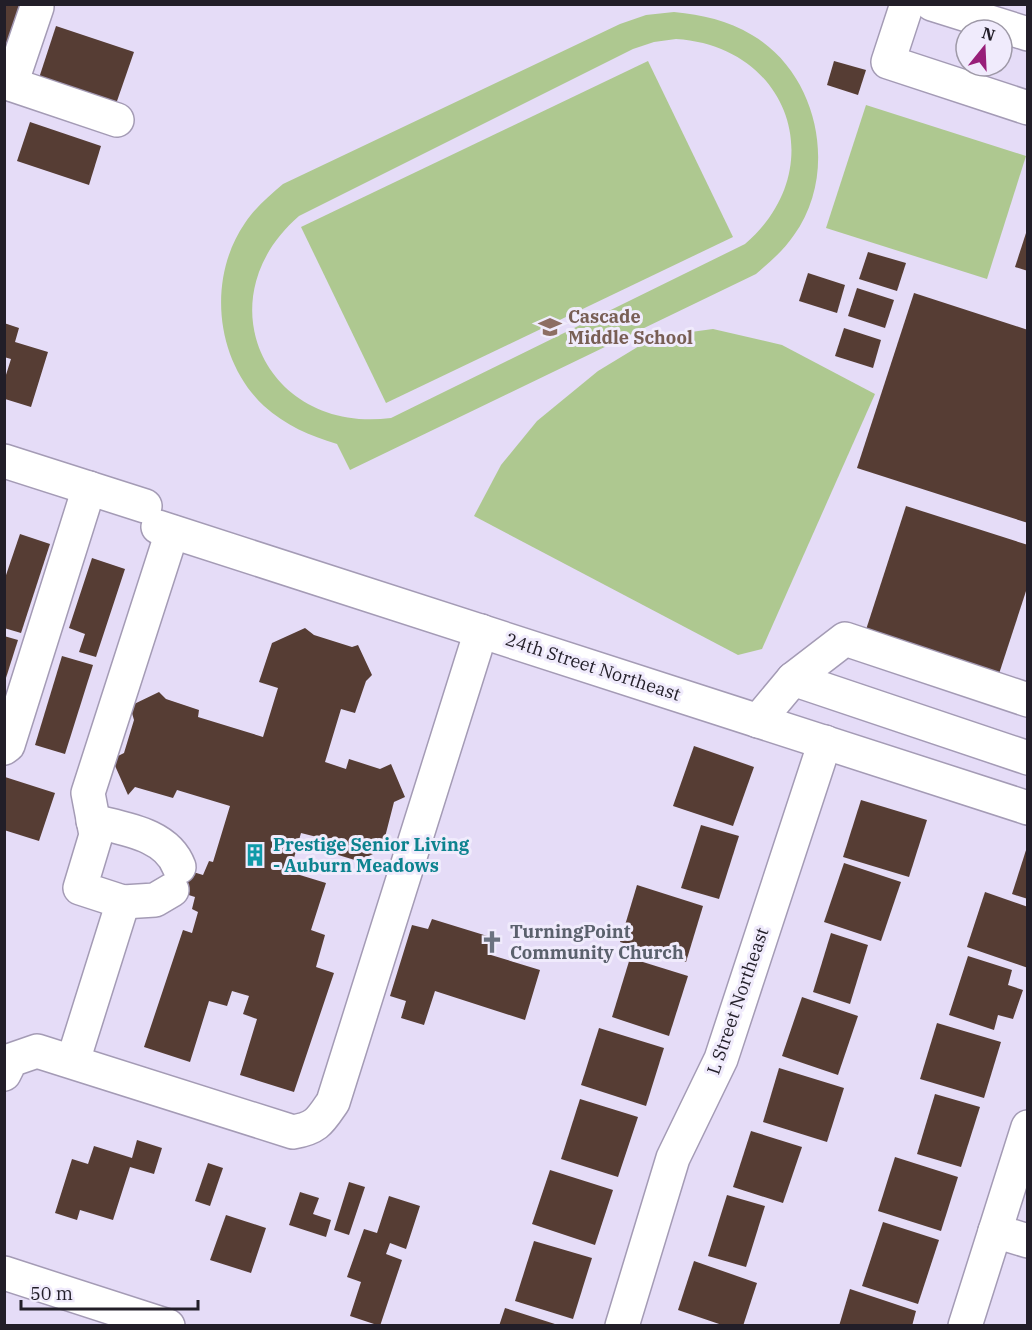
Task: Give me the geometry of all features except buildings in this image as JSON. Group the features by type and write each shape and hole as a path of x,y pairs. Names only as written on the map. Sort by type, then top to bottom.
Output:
{"street":[{"path":"907,4 888,62 1028,108"},
{"path":"932,4 977,11 1028,34"},
{"path":"37,7 8,83 117,120"},
{"name":"24th Street Northeast","path":"4,461 89,488 158,522 481,631 1028,808"},
{"path":"4,748 8,745 89,488"},
{"path":"93,821 148,836 165,846 175,857 175,879 155,900 123,902 80,888 96,835 93,821 88,793 158,522"},
{"path":"4,1074 11,1060 37,1051 293,1132 311,1129 321,1120 333,1102 481,631"},
{"path":"758,721 793,679 845,639 1028,700"},
{"path":"793,679 1028,758"},
{"name":"L Street Northeast","path":"622,1326 673,1158 721,1059 825,742"},
{"path":"73,1061 123,902"},
{"path":"965,1326 1028,1127"},
{"path":"995,1230 1028,1241"},
{"path":"4,1273 111,1317 168,1326"}],"green space":[{"path":"685,13 733,26 752,35 775,52 793,74 807,99 815,126 818,155 816,183 808,210 794,235 781,251 756,274 350,470 337,444 298,429 280,419 264,406 248,387 235,366 226,342 221,293 225,268 233,245 245,223 258,207 283,184 620,24 646,15","holes":["676,39 715,47 747,63 771,87 786,116 791,148 787,181 772,214 745,244 391,418 347,417 310,405 281,383 262,354 253,321 255,285 270,249 299,216 633,49 654,42"]},
{"path":"648,61 733,237 386,403 301,227"},
{"path":"866,105 1026,156 987,279 826,228"},
{"path":"713,329 782,345 875,394 762,649 738,655 474,516 501,465 537,421 598,371 654,337"}],"place":[{"name":"Cascade Middle School","path":"550,327"},
{"name":"Prestige Senior Living - Auburn Meadows","path":"255,855"},
{"name":"TurningPoint Community Church","path":"492,942"}]}
